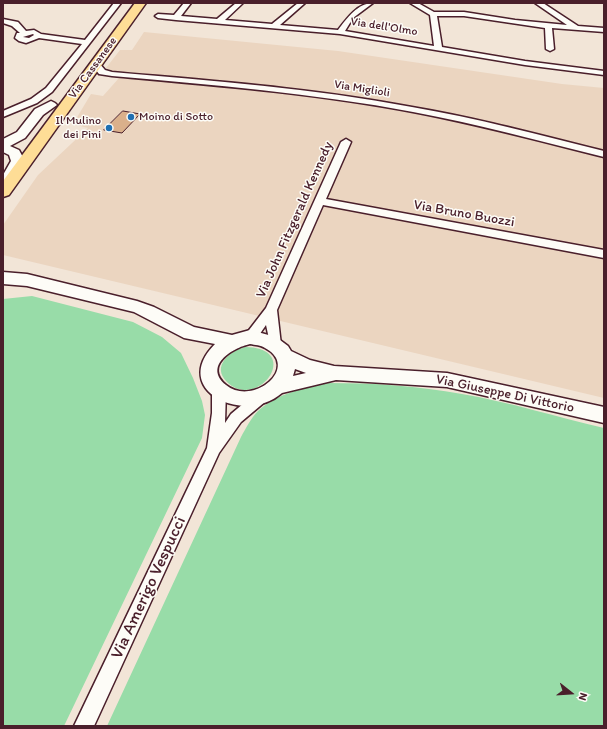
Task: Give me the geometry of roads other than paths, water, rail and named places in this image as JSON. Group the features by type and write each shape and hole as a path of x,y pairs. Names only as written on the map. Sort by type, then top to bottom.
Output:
{"main road":[{"name":"Via Cassanese","path":"3,168 6,150 51,105 129,3"},
{"name":"Via Cassanese","path":"6,188 141,3"},
{"path":"6,150 36,146"},
{"path":"6,150 18,161 8,179 6,188"},
{"name":"Via Giuseppe Di Vittorio","path":"3,269 27,280"},
{"name":"Via Giuseppe Di Vittorio","path":"3,278 27,280 137,307 148,311 190,333 231,341"},
{"name":"Via Giuseppe Di Vittorio","path":"190,333 210,363"},
{"name":"Via Giuseppe Di Vittorio","path":"334,373 277,387 261,396 249,399 236,398 219,390 214,385 210,375 210,363 218,349 231,341 250,337 260,338 306,366 334,373 447,380 604,416"},
{"path":"277,387 285,375 287,367 280,350"}],"street":[{"path":"3,114 34,101 49,90 118,3"},
{"path":"176,18 188,3"},
{"path":"218,22 240,3"},
{"path":"274,26 302,3"},
{"path":"340,32 351,17 370,3"},
{"path":"413,3 433,14 443,12 467,14 548,26 604,30"},
{"path":"538,3 576,28"},
{"path":"433,14 438,47"},
{"name":"Via dell'Olmo","path":"158,16 340,32 438,47 525,63 604,72"},
{"path":"3,20 15,24 24,33 20,36 20,39 31,40 38,36 88,42"},
{"path":"548,26 550,49"},
{"path":"96,65 102,72 112,74"},
{"path":"81,85 94,77 112,74"},
{"name":"Via Miglioli","path":"112,74 312,93 396,106 494,126 604,154"},
{"name":"Via John Fitzgerald Kennedy","path":"250,337 272,310 346,142"},
{"name":"Via Bruno Buozzi","path":"320,201 604,254"},
{"name":"Via John Fitzgerald Kennedy","path":"272,310 272,325 280,350"},
{"name":"Via Amerigo Vespucci","path":"214,449 219,413 219,390"},
{"name":"Via Amerigo Vespucci","path":"84,726 214,449 236,418 261,396"}],"place":[{"name":"Moino di Sotto","path":"131,117"},
{"name":"Il Mulino dei Pini","path":"109,128"}]}
